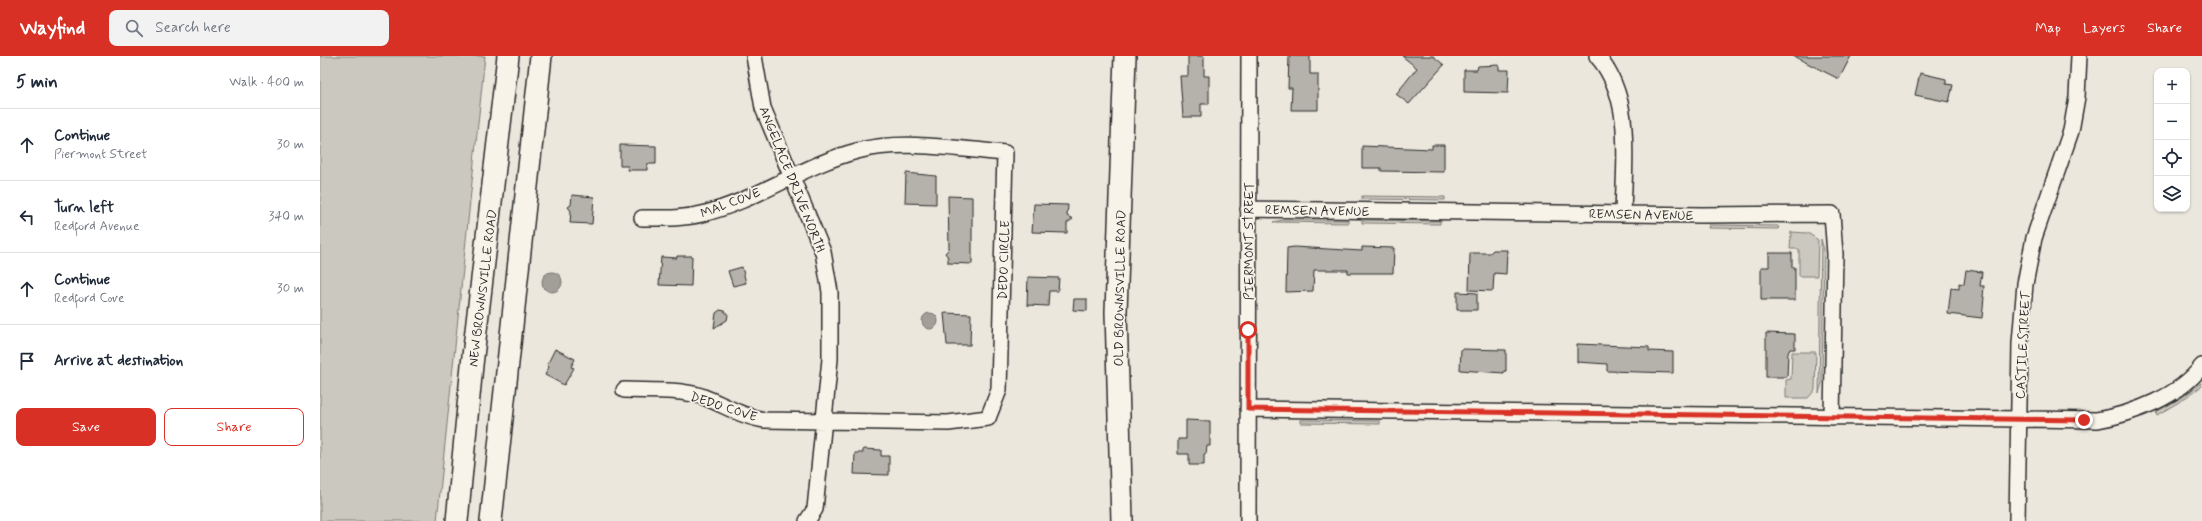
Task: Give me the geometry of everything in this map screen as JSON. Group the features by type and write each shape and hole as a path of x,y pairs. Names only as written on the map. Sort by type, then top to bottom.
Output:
{"main road":[{"name":"NEW BROWNSVILLE ROAD","path":"457,521 472,365 508,56"},
{"path":"491,521 542,56"},
{"name":"OLD BROWNSVILLE ROAD","path":"1122,521 1116,312 1125,56"}],"street":[{"name":"ANGELACE DRIVE NORTH","path":"754,56 763,108 823,252 830,292 830,359 815,509 807,521"},
{"name":"PIERMONT STREET","path":"1248,521 1249,56"},
{"path":"1597,56 1613,78 1622,111 1625,137 1624,214"},
{"name":"CASTILE STREET","path":"2017,521 2021,312 2034,238 2071,131 2077,103 2079,56"},
{"name":"DEDO CIRCLE","path":"793,177 826,161 857,151 880,147 940,148 1005,153 999,390 988,418 948,423 823,421"},
{"name":"MAL COVE","path":"642,218 672,218 717,210 793,177"},
{"name":"REMSEN AVENUE","path":"1248,209 1809,216 1832,214 1835,254 1832,416"},
{"path":"1248,409 2084,420 2120,416 2140,409 2172,391 2191,378 2202,366"},
{"name":"DEDO COVE","path":"624,390 689,394 760,419 823,421"}],"shaded area":[{"path":"320,56 485,56 437,521 320,521"},
{"path":"1362,196 1445,197 1445,200 1362,199"},
{"path":"1282,220 1348,220 1348,223 1273,222"},
{"path":"1362,220 1440,221 1440,224 1362,223"},
{"path":"1709,225 1778,226 1779,229 1708,228"},
{"path":"1791,232 1808,233 1818,240 1817,276 1799,276 1799,249 1790,249"},
{"path":"1821,239 1824,250 1822,383 1819,393"},
{"path":"552,272 559,275 562,282 559,289 552,292 545,289 542,282 545,275"},
{"path":"927,313 933,313 938,318 936,327 933,329 927,329 922,324 922,318"},
{"path":"1792,352 1816,352 1815,390 1808,398 1786,398 1786,380 1791,379"},
{"path":"2201,383 2202,386 2157,415 2156,412 2184,396"},
{"path":"1301,420 1380,421 1380,424 1301,423"}],"building":[{"path":"1188,56 1204,56 1204,76 1209,76 1209,104 1201,104 1201,117 1183,117 1180,76 1188,76"},
{"path":"1289,56 1310,56 1310,74 1318,74 1318,110 1291,110 1292,88 1288,88"},
{"path":"1402,56 1433,56 1444,65 1409,104 1396,94 1417,68"},
{"path":"1793,56 1851,56 1839,79"},
{"path":"1499,65 1499,70 1509,70 1508,93 1464,92 1464,70 1477,70 1478,66"},
{"path":"1920,73 1946,79 1946,84 1953,85 1949,102 1915,95"},
{"path":"620,145 656,146 656,164 647,164 647,170 628,170 628,166 620,166"},
{"path":"1432,145 1444,145 1444,172 1381,171 1381,168 1362,168 1362,146 1432,149"},
{"path":"906,173 936,176 936,204 905,203"},
{"path":"572,195 594,197 592,224 570,223 571,211 568,207 571,205"},
{"path":"948,196 972,197 972,264 948,263 948,257 945,253 949,249"},
{"path":"1034,204 1068,205 1067,216 1073,219 1067,223 1067,233 1032,232"},
{"path":"1294,247 1362,251 1362,247 1394,248 1393,273 1348,273 1348,270 1314,270 1313,291 1286,292 1287,248"},
{"path":"1493,250 1507,250 1506,274 1494,273 1493,291 1469,290 1470,253 1490,253"},
{"path":"1769,253 1792,253 1792,267 1795,267 1795,300 1761,300 1761,267 1769,267"},
{"path":"677,256 692,256 691,286 659,285 661,257 677,258"},
{"path":"742,267 746,283 733,286 728,271"},
{"path":"1966,270 1982,272 1980,286 1984,286 1984,297 1982,318 1948,314 1951,288 1959,289 1959,283 1964,284"},
{"path":"1028,277 1059,278 1058,291 1049,291 1048,306 1027,305"},
{"path":"1457,292 1477,293 1477,310 1457,310"},
{"path":"1074,299 1087,299 1087,311 1073,310"},
{"path":"720,310 725,311 728,315 727,320 714,328 716,313"},
{"path":"944,313 971,314 970,345 947,345"},
{"path":"1766,333 1795,334 1795,349 1790,349 1788,353 1787,377 1766,377"},
{"path":"1577,344 1649,347 1649,351 1673,352 1673,373 1607,371 1607,364 1577,362"},
{"path":"555,349 575,359 571,367 574,368 564,385 545,375 549,367 547,365"},
{"path":"1461,349 1506,350 1506,371 1504,371 1504,373 1460,370"},
{"path":"1186,420 1210,421 1210,446 1207,446 1206,454 1204,454 1204,465 1189,465 1189,454 1178,454 1178,439 1186,439"},
{"path":"863,449 881,450 881,456 889,456 889,475 854,474 855,453 863,453"}],"route":[{"path":"1248,330 1248,409 2084,420"}]}
